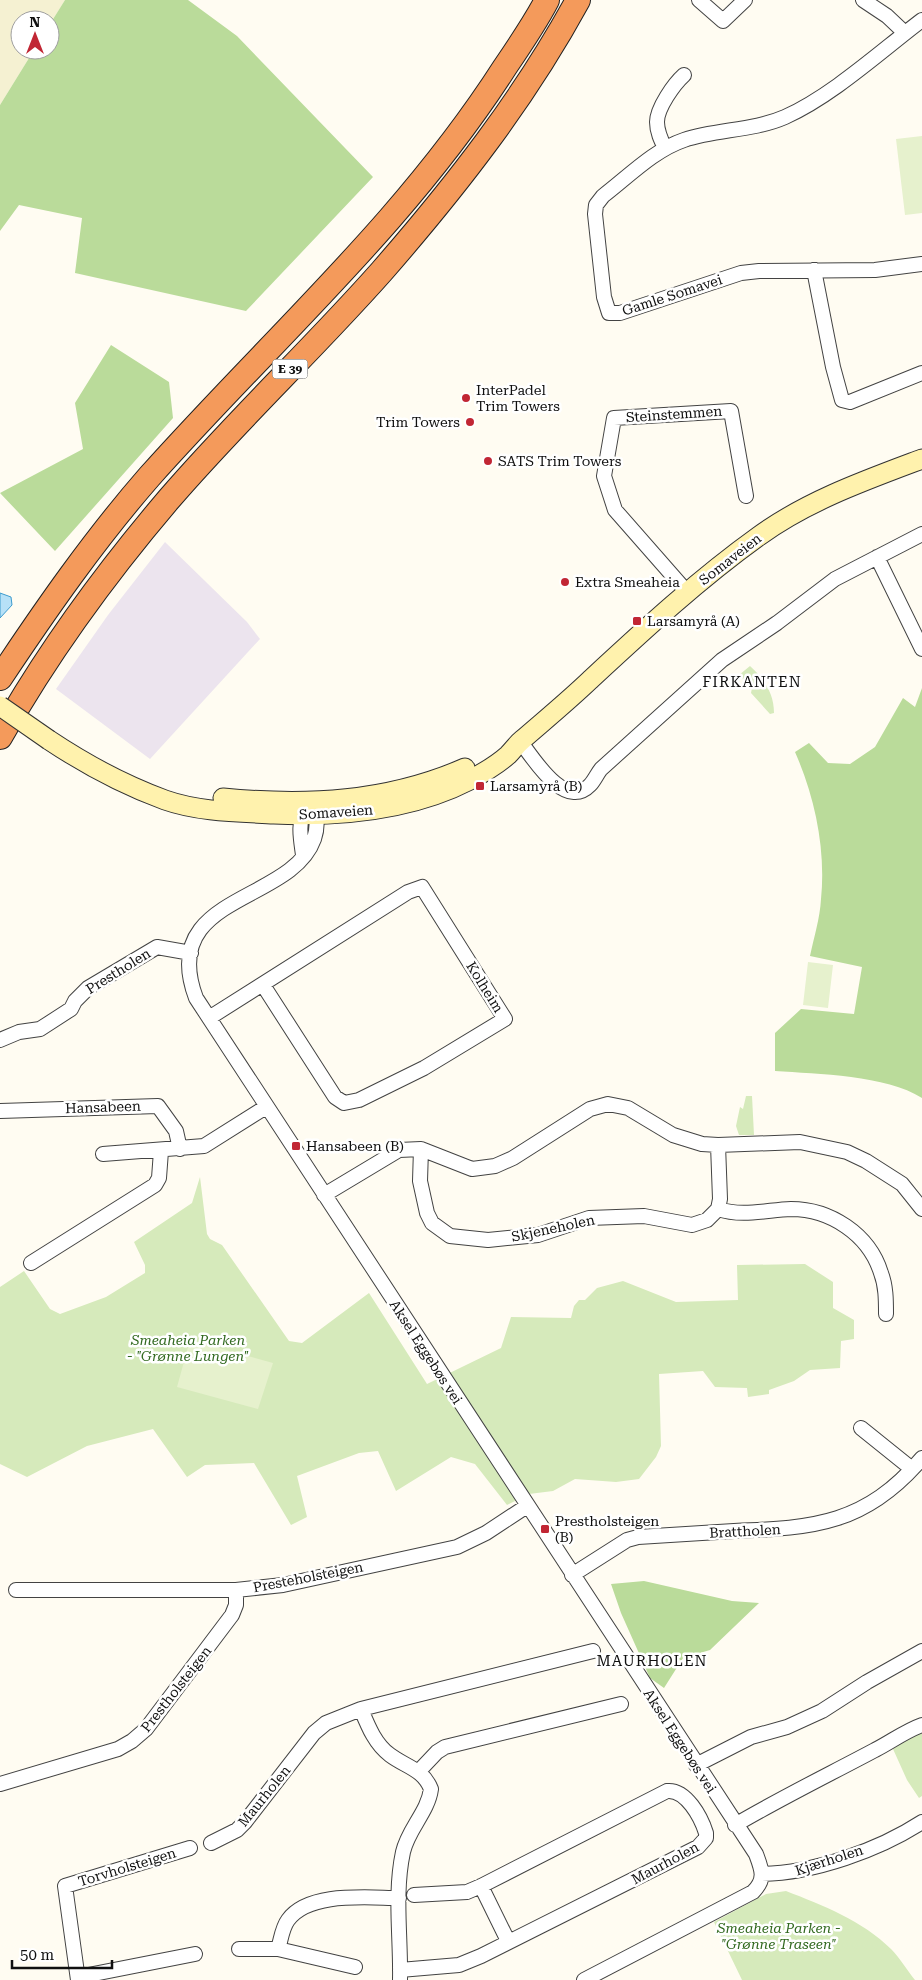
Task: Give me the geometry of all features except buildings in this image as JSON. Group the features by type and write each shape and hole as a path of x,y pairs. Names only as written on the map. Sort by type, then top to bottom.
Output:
{"highway":[{"name":"E 39","path":"0,678 50,603 148,478 355,260 422,182 462,132 547,0"},
{"name":"E 39","path":"0,737 26,692 73,620 170,498 380,272 482,150 526,89 578,0"}],"main road":[{"name":"Somaveien","path":"0,706 88,765 166,800 195,807 227,811 309,811 412,789 447,776 520,742 548,720 688,592 760,535 795,513 856,484 922,458"}],"street":[{"path":"699,0 723,21 744,0"},
{"path":"863,0 887,16 904,33"},
{"name":"Gamle Somavei","path":"922,20 829,90 785,117 758,126 685,140 665,148 603,196 596,205 595,214 604,297 608,313 620,313 741,273 897,269 922,264"},
{"path":"665,148 658,134 657,120 673,86 684,76"},
{"path":"814,270 833,367 840,397 844,402 850,402 922,373"},
{"name":"Steinstemmen","path":"688,592 614,510 604,476 614,418 731,411 746,496"},
{"path":"520,742 548,778 564,790 574,792 588,787 601,769 722,660 777,623 835,579 922,534"},
{"path":"877,557 922,649"},
{"name":"Aksel Eggebøs vei","path":"309,811 300,834 303,856 296,864 282,875 213,915 196,938 191,953 189,974 192,986 209,1018 266,1107 735,1825 756,1854 762,1874"},
{"name":"Kolheim","path":"209,1018 400,898 422,887 505,1019 424,1068 359,1100 344,1103 335,1097 263,985"},
{"name":"Prestholen","path":"0,1040 19,1032 40,1029 71,1009 75,1001 88,988 157,947 191,953"},
{"path":"324,1195 390,1154 404,1149 421,1149 472,1169 495,1166 512,1158 590,1109 608,1104 628,1108 673,1135 702,1144 800,1142 847,1152 866,1161 902,1184 922,1209"},
{"name":"Hansabeen","path":"0,1111 158,1106 176,1131 180,1149"},
{"path":"103,1154 161,1151 204,1146 266,1107"},
{"path":"718,1145 720,1186 718,1209 743,1213 807,1210 839,1221 868,1246 877,1261 884,1280 886,1314"},
{"name":"Skjeneholen","path":"421,1149 420,1181 427,1213 432,1223 443,1232 462,1239 488,1240 530,1236 589,1218 644,1216 692,1225 707,1220 718,1209"},
{"path":"31,1263 155,1185 159,1178 161,1151"},
{"path":"861,1428 912,1469"},
{"name":"Brattholen","path":"572,1575 627,1540 638,1537 780,1530 827,1522 868,1505 912,1469 922,1458"},
{"name":"Presteholsteigen","path":"16,1590 236,1590 283,1585 457,1547 486,1533 527,1506"},
{"name":"Prestholsteigen","path":"0,1784 118,1748 132,1741 146,1729 232,1615 236,1605 236,1590"},
{"name":"Maurholen","path":"210,1843 237,1830 245,1822 314,1733 332,1720 361,1709 592,1651"},
{"path":"696,1765 751,1737 788,1727 822,1711 866,1682 922,1651"},
{"path":"361,1709 371,1731 390,1755 419,1771 437,1752 445,1747 621,1704"},
{"path":"735,1825 781,1798 877,1749 904,1732 922,1725"},
{"name":"Maurholen","path":"414,1895 467,1892 667,1791 674,1790 683,1796 704,1827 706,1838 698,1847 580,1908 508,1941 481,1956 459,1965 400,1975 399,1898 403,1849 411,1830 430,1798 431,1789 419,1771"},
{"name":"Kjærholen","path":"762,1874 796,1872 852,1854 900,1836 922,1822"},
{"name":"Torvholsteigen","path":"190,1848 65,1886 78,1978 195,1954"},
{"path":"584,1980 753,1892 759,1886 762,1874"},
{"path":"481,1886 508,1941"},
{"path":"278,1949 288,1919 311,1904 327,1899 399,1898"},
{"path":"239,1949 278,1949 355,1967"}],"shaded area":[{"path":"0,0 65,0 59,10 10,10 10,60 28,60 0,105"},
{"path":"165,542 247,622 260,639 150,759 56,689 108,615"}],"green space":[{"path":"65,0 188,0 237,36 373,177 246,311 75,273 82,218 19,205 0,231 0,105 28,60 60,60 59,10"},
{"path":"922,136 922,213 905,215 896,139"},
{"path":"111,345 169,382 173,418 55,551 0,493 83,449 75,403"},
{"path":"750,666 767,687 774,706 774,713 770,714 751,693 752,688 739,675"},
{"path":"922,688 922,1098 907,1090 871,1080 775,1071 775,1033 801,1009 854,1014 862,967 810,956 820,906 822,862 813,805 795,752 809,743 828,763 850,764 875,747 903,698 915,707"},
{"path":"808,962 833,965 828,1008 803,1005"},
{"path":"746,1096 752,1096 754,1135 739,1135 736,1126 740,1107 743,1109"},
{"name":"Smeaheia Parken - \"Grønne Lungen\"","path":"200,1177 207,1234 210,1239 222,1245 289,1341 302,1343 369,1293 427,1384 501,1348 511,1317 571,1318 574,1306 579,1300 585,1300 597,1288 623,1281 676,1302 738,1300 737,1265 805,1264 833,1282 833,1308 854,1320 854,1339 841,1341 840,1368 810,1370 794,1381 769,1390 769,1394 748,1397 747,1388 715,1387 703,1371 659,1374 661,1446 656,1457 639,1479 616,1482 575,1479 553,1491 529,1494 507,1505 475,1464 451,1457 396,1491 378,1451 359,1453 297,1476 307,1517 291,1525 254,1463 205,1465 187,1477 153,1429 87,1446 27,1477 0,1464 0,1287 24,1271 50,1309 60,1314 106,1297 145,1273 145,1265 134,1242 192,1203"},
{"path":"190,1340 273,1363 258,1409 177,1387"},
{"path":"644,1581 732,1601 759,1603 710,1650 683,1658 664,1688 650,1678 621,1613 611,1584"},
{"path":"922,1732 922,1796 919,1798 907,1780 893,1749 910,1736"},
{"name":"Smeaheia Parken - \"Grønne Traseen\"","path":"786,1891 828,1908 868,1930 891,1949 915,1980 742,1980 714,1922 766,1894"}],"water":[{"path":"0,593 11,597 12,605 0,618"}],"place":[{"name":"InterPadel Trim Towers","path":"466,398"},
{"name":"Trim Towers","path":"470,422"},
{"name":"SATS Trim Towers","path":"488,461"},
{"name":"Extra Smeaheia","path":"565,582"},
{"name":"Larsamyrå (A)","path":"637,621"},
{"name":"Larsamyrå (B)","path":"480,786"},
{"name":"Hansabeen (B)","path":"296,1146"},
{"name":"Prestholsteigen (B)","path":"545,1529"}],"district":[{"name":"FIRKANTEN","path":"752,682"},
{"name":"MAURHOLEN","path":"652,1661"}]}
